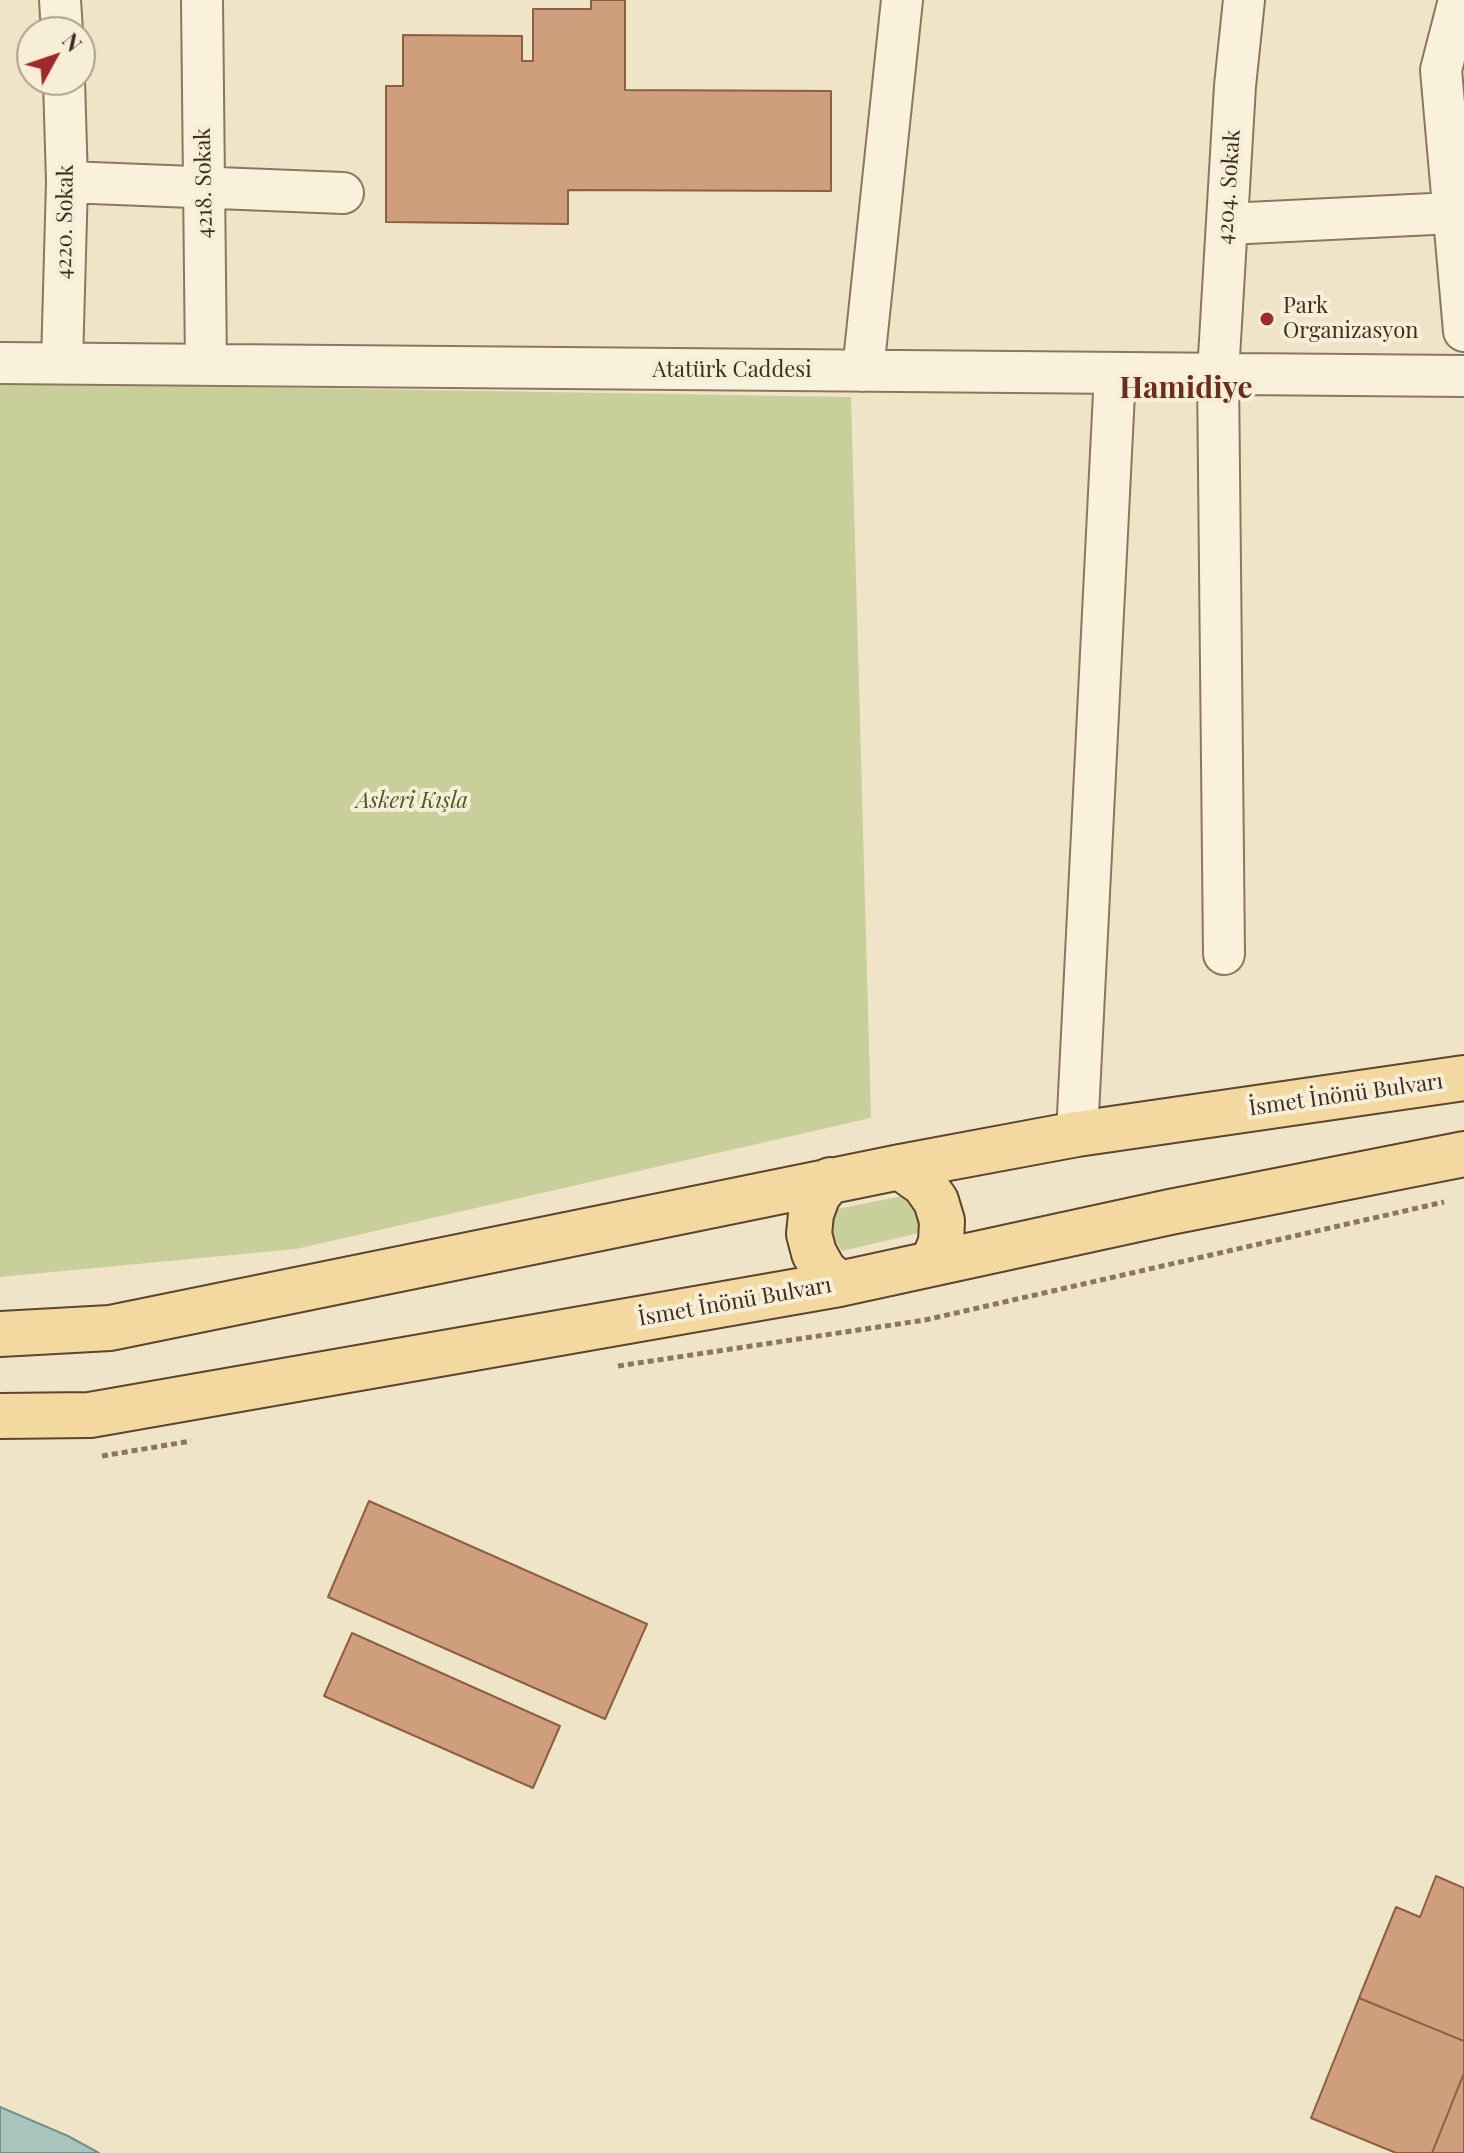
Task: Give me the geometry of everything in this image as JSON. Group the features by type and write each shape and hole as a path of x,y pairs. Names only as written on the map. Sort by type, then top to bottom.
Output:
{"main road":[{"name":"İsmet İnönü Bulvarı","path":"0,1334 110,1328 830,1180 1077,1134 1464,1078"},
{"name":"İsmet İnönü Bulvarı","path":"0,1416 90,1415 839,1284 1464,1154"},
{"path":"900,1167 924,1184 936,1201 942,1221 941,1242 933,1262"},
{"path":"830,1180 818,1195 811,1214 809,1234 814,1253 824,1271 839,1284"}],"street":[{"name":"4218. Sokak","path":"202,0 206,365"},
{"path":"863,371 902,0"},
{"name":"4204. Sokak","path":"1224,954 1218,374 1235,86 1244,0"},
{"path":"1459,0 1441,70 1464,331"},
{"name":"4220. Sokak","path":"62,363 67,182 64,96"},
{"path":"67,182 343,193"},
{"path":"1227,224 1453,213"},
{"name":"Atatürk Caddesi","path":"0,363 1464,376"},
{"path":"1077,1134 1115,373"}],"green space":[{"name":"Askeri Kışla","path":"0,383 851,397 871,1118 296,1249 0,1277"},
{"path":"907,1195 915,1207 919,1233 842,1251 834,1239 832,1226 837,1209"}],"water":[{"path":"0,2107 68,2136 99,2153 0,2153"}],"building":[{"path":"591,0 625,0 625,90 831,91 831,191 568,190 568,224 386,222 386,86 403,86 403,35 522,36 522,61 533,61 533,9 591,9"},
{"path":"369,1501 647,1624 605,1719 328,1597"},
{"path":"352,1633 560,1726 533,1788 324,1696"},
{"path":"1436,1876 1464,1888 1464,2041 1359,1998 1396,1907 1420,1917"},
{"path":"1359,1998 1464,2041 1464,2073 1432,2153 1396,2153 1311,2118"},
{"path":"1464,2073 1464,2153 1432,2153"}],"place":[{"name":"Park Organizasyon","path":"1267,319"}],"district":[{"name":"Hamidiye","path":"1186,389"}]}
